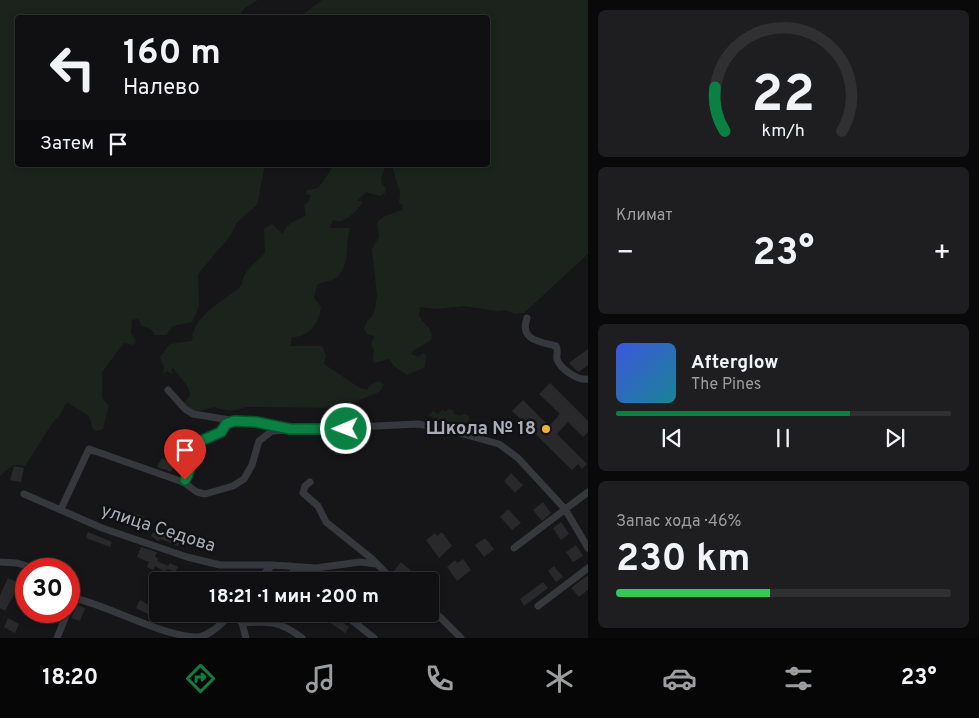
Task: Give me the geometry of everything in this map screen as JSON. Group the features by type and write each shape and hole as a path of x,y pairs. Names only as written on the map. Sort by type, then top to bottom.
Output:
{"street":[{"path":"527,318 524,327 526,334 537,341 556,346 558,350 557,359 561,364 576,377 588,379"},
{"path":"168,390 190,413 234,421 256,422 290,429"},
{"path":"182,482 188,476 190,451 194,444 221,432 226,424 234,421"},
{"path":"61,509 90,449 182,482 203,494 233,486 244,479 251,469 257,445 261,438 272,431 290,429 346,429 416,424 499,444 512,453 565,510 588,548"},
{"path":"310,482 304,488 304,495 318,506 326,522 371,558 384,572"},
{"path":"514,548 588,492"},
{"name":"улица Седова","path":"24,494 102,528 187,557 220,565 272,565 316,568 360,562 376,564"},
{"path":"0,562 15,563"},
{"path":"266,572 272,565"},
{"path":"290,566 296,572"},
{"path":"538,606 588,568"},
{"path":"80,600 184,638 200,637 224,622"},
{"path":"439,616 461,638"},
{"path":"246,638 242,623 266,621 278,623 302,638"},
{"path":"354,622 374,638"},
{"path":"58,638 64,623"}],"shaded area":[{"path":"0,0 258,0 245,8 240,15 15,15 15,167 265,167 257,205 237,222 231,235 198,274 199,306 192,322 173,326 166,335 155,335 151,329 142,326 138,319 132,320 131,333 136,341 133,345 124,343 102,372 102,398 109,406 103,429 96,431 93,429 89,416 68,403 53,422 25,466 13,465 0,476"},
{"path":"322,0 588,0 588,254 524,313 515,314 505,310 497,311 464,306 438,309 420,307 419,316 430,330 432,336 431,340 411,354 418,357 423,353 426,354 425,367 407,375 394,366 389,359 375,363 373,360 374,350 371,345 374,336 367,334 364,329 367,321 373,315 377,295 372,249 379,237 377,222 385,216 402,210 403,205 399,203 400,193 393,167 490,167 490,15 303,15"},
{"path":"332,167 385,167 381,179 382,184 386,188 385,193 380,196 366,192 357,201 362,201 354,213 341,221 333,220 331,228 350,228 344,267 336,278 317,285 314,298 321,307 318,319 308,332 292,337 290,346 322,346 326,356 324,364 360,388 367,390 370,385 379,381 384,384 382,388 378,392 342,408 245,407 238,410 230,410 215,407 195,412 183,404 190,395 188,387 173,368 171,369 173,374 167,371 163,374 164,368 160,357 170,344 192,341 198,322 209,310 242,285 247,271 265,253 264,229 272,224 283,234 290,224 306,215 304,205 308,202 311,195 306,194 307,190 318,188"},
{"path":"447,409 453,410 454,414 460,416 464,414 469,416 469,425 447,423 428,415 433,411 438,414 442,410 447,412"}],"building":[{"path":"588,349 588,365 579,372 569,363"},
{"name":"Школа № 18","path":"550,383 588,421 588,432 583,437 568,422 557,434 587,464 582,469 578,464 572,470 512,411 523,400 549,426 560,414 539,394"},
{"path":"162,458 174,464 171,472 157,467"},
{"path":"14,466 24,468 21,482 10,480"},
{"path":"511,473 523,485 515,493 504,481"},
{"path":"543,502 551,513 542,521 533,510"},
{"path":"508,509 521,523 512,530 500,517"},
{"path":"134,513 145,517 142,526 131,522"},
{"path":"561,522 569,534 561,540 553,528"},
{"path":"155,530 168,538 169,535 181,540 178,546 160,539 158,541 151,536"},
{"path":"88,532 112,542 110,547 86,538"},
{"path":"442,532 452,546 439,558 426,540 435,533 437,536"},
{"path":"485,538 494,549 484,557 475,545"},
{"path":"576,545 583,556 573,562 566,552"},
{"path":"141,547 157,552 155,557 158,558 157,561 168,566 170,563 178,567 175,572 167,569 165,572 155,566 153,570 147,567 149,562 137,557"},
{"path":"463,559 471,570 457,581 447,567 455,560 457,563"},
{"path":"401,562 413,572 393,572"},
{"path":"554,566 563,577 556,582 548,571"},
{"path":"588,575 588,590 579,597 571,588"},
{"path":"8,578 15,581 15,593 5,611 0,608 0,595"},
{"path":"543,582 548,588 524,606 520,599"},
{"path":"140,600 149,605 149,612 148,614 136,608"},
{"path":"80,606 85,608 80,621"},
{"path":"8,618 19,624 15,633 4,627"},
{"path":"329,622 342,622 349,627 345,633"}],"place":[{"name":"Школа № 18","path":"546,429"}],"route":[{"path":"185,480 188,476 192,446 199,440 224,430 228,422 256,422 290,429 346,429"}]}
